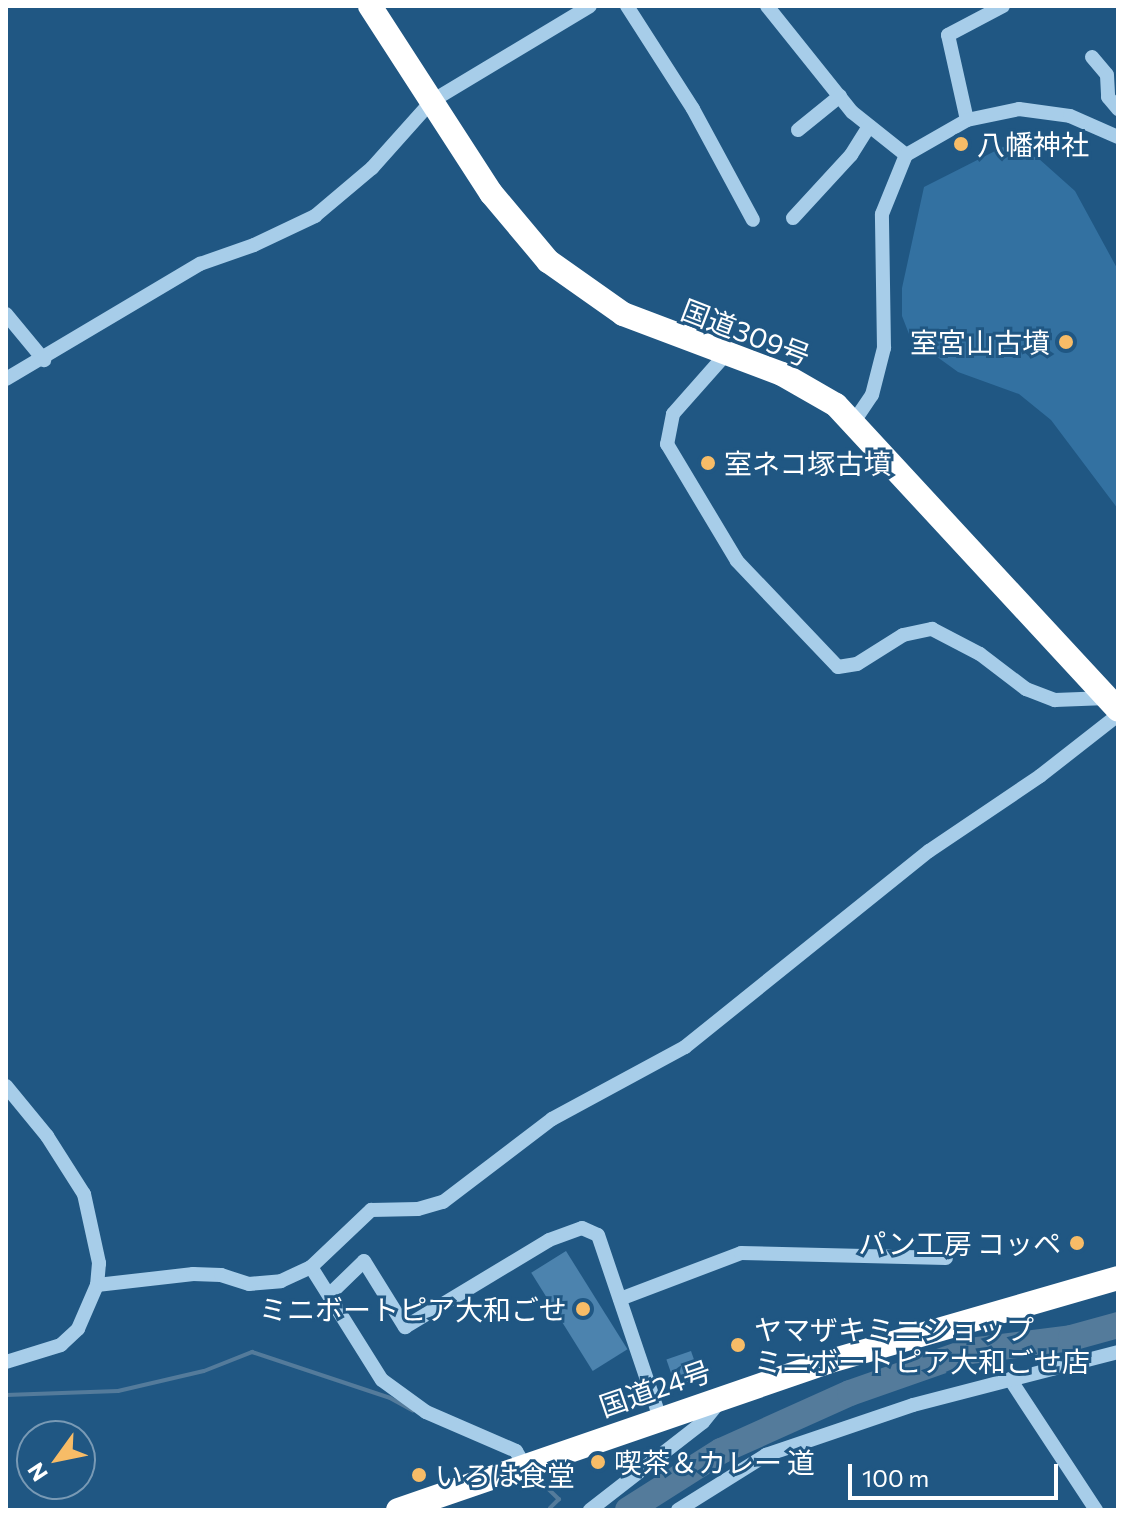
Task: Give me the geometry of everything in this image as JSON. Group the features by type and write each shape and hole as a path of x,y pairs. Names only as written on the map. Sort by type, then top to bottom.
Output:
{"highway":[{"name":"国道309号","path":"370,6 508,218 572,283 656,330 726,354 814,390 855,420 1114,707"},
{"name":"国道24号","path":"398,1510 724,1396 1118,1278"}],"street":[{"path":"6,379 44,360 200,264 254,245 315,216 372,168 432,101 590,6"},
{"path":"627,6 693,109 753,220"},
{"path":"767,6 840,96 869,126 906,155"},
{"path":"967,120 948,35 1003,6"},
{"path":"1092,57 1107,75 1108,97 1118,109"},
{"path":"798,130 840,96"},
{"path":"855,420 872,395 884,348 882,214 906,155 967,120 1019,109 1070,116 1118,137"},
{"path":"793,218 844,165 869,126"},
{"path":"6,314 44,360"},
{"path":"726,354 673,414 667,444 737,561 838,667 857,664 903,635 932,629 980,654 1026,689 1055,700 1114,707"},
{"path":"97,1285 193,1274 221,1275 249,1284 281,1281 311,1267 371,1210 418,1209 443,1202 552,1119 685,1047 1114,707"},
{"path":"6,1086 47,1136 84,1194 99,1263 97,1285 78,1329 61,1345 6,1362"},
{"path":"330,1294 364,1261 405,1327 549,1240 582,1228 598,1235 660,1418"},
{"path":"620,1299 741,1253 946,1258"},
{"path":"311,1267 382,1380 426,1412 486,1433 516,1451 524,1465"},
{"path":"678,1510 766,1455 913,1405 1118,1352"},
{"path":"1010,1379 1096,1510"},
{"path":"590,1510 703,1422 724,1396"}],"shaded area":[{"path":"1003,147 1038,158 1075,191 1118,270 1118,509 1051,420 1019,394 958,372 909,334 902,316 902,288 924,187"}],"building":[{"path":"566,1251 627,1349 593,1371 531,1273"},
{"path":"691,1351 700,1377 676,1386 666,1359"}],"waterway":[{"path":"628,1510 721,1451 850,1393 970,1351 1071,1338 1118,1325"},
{"path":"6,1395 118,1391 204,1371 252,1352 390,1398 413,1411"},
{"path":"539,1480 559,1499 550,1508"}],"place":[{"name":"八幡神社","path":"961,144"},
{"name":"室宮山古墳","path":"1066,342"},
{"name":"室ネコ塚古墳","path":"708,463"},
{"name":"パン工房 コッペ","path":"1077,1243"},
{"name":"ミニボートピア大和ごせ","path":"583,1309"},
{"name":"ヤマザキミニショップ ミニボートピア大和ごせ店","path":"738,1345"},
{"name":"喫茶＆カレー 道","path":"598,1462"},
{"name":"いろは食堂","path":"419,1475"}]}
